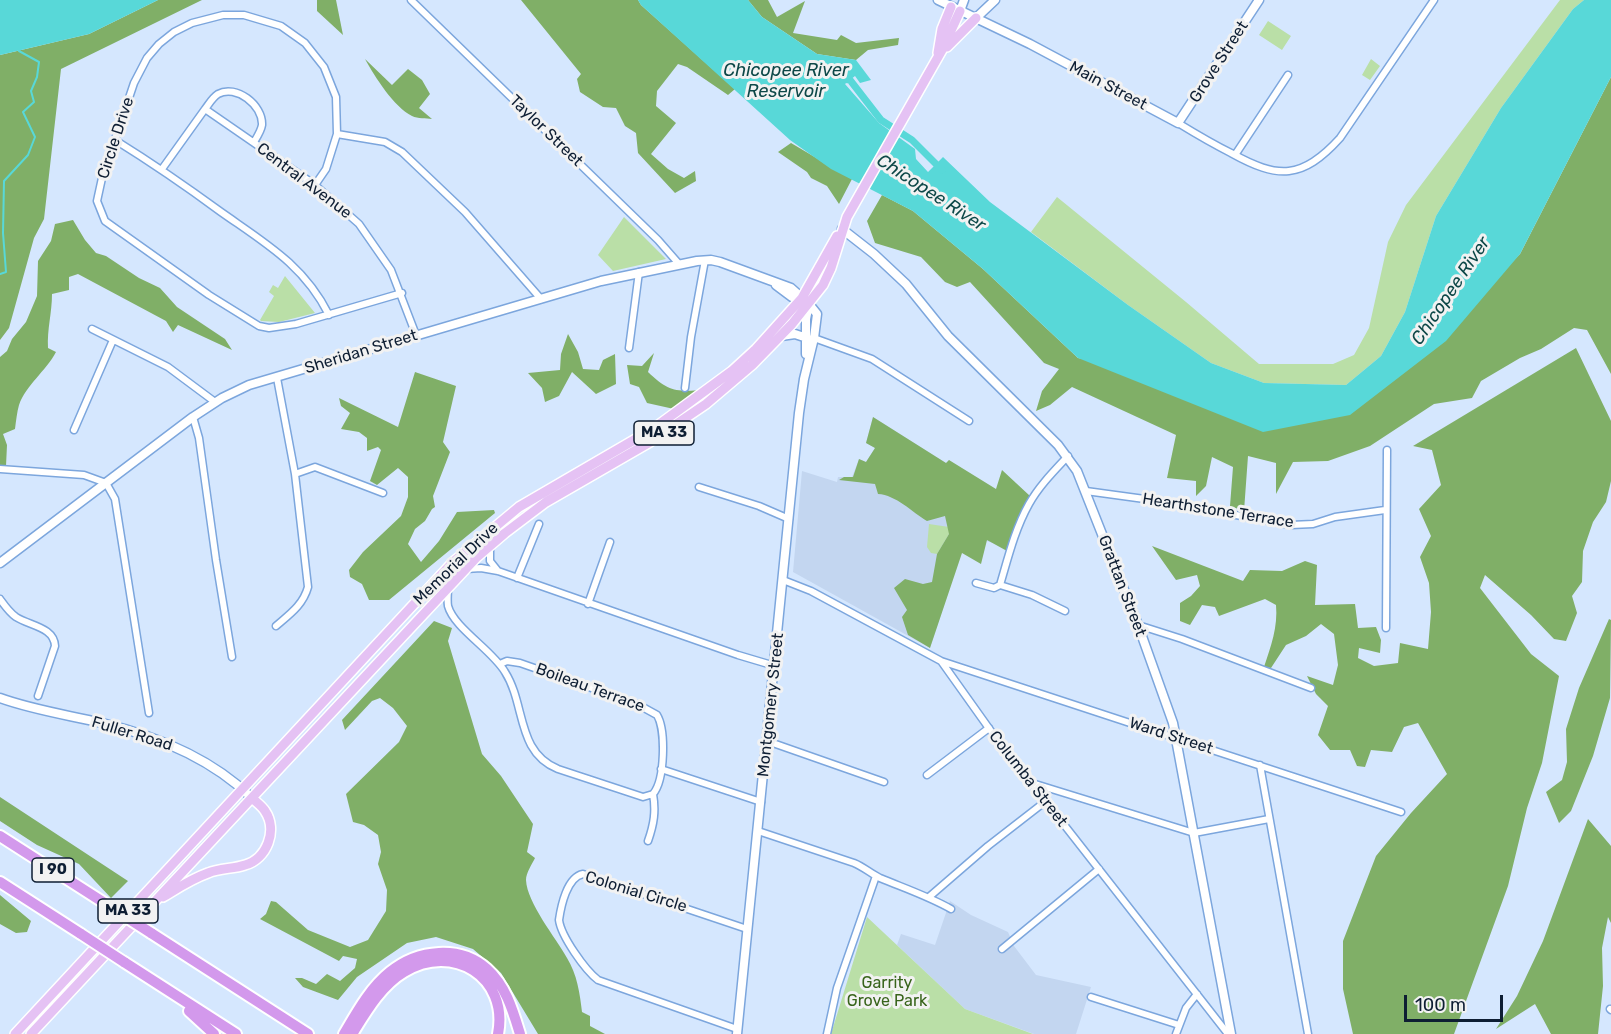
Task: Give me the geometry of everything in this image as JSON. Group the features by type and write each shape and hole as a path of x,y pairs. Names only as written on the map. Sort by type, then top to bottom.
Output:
{"highway":[{"name":"I 90","path":"0,836 308,1034"},
{"name":"I 90","path":"0,882 236,1034"},
{"path":"344,1034 377,985 390,971 420,955 434,952 464,956 487,970 506,994 520,1034"},
{"path":"352,1034 379,995 392,981 415,966 441,961 471,968 491,988 500,1009 498,1034"},
{"path":"157,983 214,1034"},
{"path":"286,1021 314,1034"}],"main road":[{"name":"Main Street","path":"938,0 955,6 1030,44 1178,123"},
{"path":"940,53 955,6 964,0"},
{"path":"940,53 995,0"},
{"name":"Grove Street","path":"1178,123 1259,0"},
{"name":"Memorial Drive","path":"15,1034 453,562 507,515 526,502 640,437 688,405 745,360 823,285 830,254 842,229 940,53"},
{"name":"Grattan Street","path":"842,229 874,254 906,284 948,336 1068,456 1086,491 1173,723 1229,1034"},
{"name":"Sheridan Street","path":"0,563 193,417 215,402 249,385 639,272 705,260 720,262 791,288 806,301"},
{"path":"781,336 795,333 812,335 817,314 806,301"},
{"name":"Memorial Drive","path":"31,1034 448,587 490,545 546,502 650,442 692,414 737,378 781,336 806,301"},
{"name":"Montgomery Street","path":"737,1031 804,376 812,335 806,319 806,301"},
{"name":"Fuller Road","path":"0,698 150,737 199,759 243,789 252,798"},
{"path":"150,905 188,880 219,869 247,865 257,859 266,849 271,837 271,825 266,812 252,798"}],"street":[{"name":"Taylor Street","path":"411,0 674,256 679,264"},
{"name":"Main Street","path":"1178,123 1263,169 1278,172 1296,170 1334,146 1434,0"},
{"name":"Circle Drive","path":"315,185 326,169 338,134 337,107 333,86 312,50 297,36 281,26 254,17 234,14 213,16 174,32 147,58 138,74 102,178 97,201 105,221 209,295 259,326 281,327 402,293"},
{"path":"1235,155 1288,75"},
{"path":"162,170 212,99 222,93 233,93 245,97 256,106 262,120 261,130 254,142"},
{"name":"Central Avenue","path":"205,109 315,185 359,224 391,270 402,293 416,335"},
{"path":"338,134 385,142 402,152 465,212 541,299"},
{"path":"115,140 162,170 288,260 322,302 329,315"},
{"path":"685,388 705,260"},
{"path":"629,348 639,272"},
{"path":"92,329 168,367 215,402"},
{"path":"812,335 872,359 969,421"},
{"path":"74,430 113,340"},
{"path":"276,626 305,599 308,586 295,474 277,378"},
{"path":"193,417 199,438 232,657"},
{"path":"1386,628 1387,450"},
{"path":"1000,585 1011,549 1029,505 1068,456"},
{"path":"295,474 315,467 383,493"},
{"path":"0,469 84,476 106,483 115,499 149,713"},
{"path":"699,487 759,506 789,519"},
{"name":"Hearthstone Terrace","path":"1086,491 1159,501 1291,525 1313,524 1385,510"},
{"path":"516,578 539,524"},
{"path":"588,604 610,542"},
{"path":"490,545 490,561 498,571"},
{"path":"466,569 481,568 498,571 588,604 775,666"},
{"name":"Columba Street","path":"783,580 810,590 941,661 989,728 1229,1034"},
{"path":"976,583 994,588 1000,585 1032,595 1065,611"},
{"path":"448,587 448,605 456,621 500,664 514,692 527,739 541,760 558,769 643,797 654,794"},
{"path":"0,599 10,613 51,634 55,639 55,646 38,696"},
{"path":"1138,625 1182,639 1311,688"},
{"name":"Boileau Terrace","path":"500,664 507,661 520,663 650,710 657,715 662,725 661,769 658,787 654,794 656,809 648,841"},
{"name":"Ward Street","path":"941,661 1401,812"},
{"path":"927,775 989,728"},
{"path":"767,741 884,782"},
{"path":"1260,765 1308,1034"},
{"path":"661,769 761,802"},
{"path":"1031,782 1194,833 1269,819"},
{"path":"929,897 988,846 1046,801"},
{"path":"758,831 867,869 876,876 929,897 951,909"},
{"path":"1002,949 1099,870"},
{"name":"Colonial Circle","path":"737,1031 597,980 587,970 574,950 559,920 572,880 583,874 747,929"},
{"path":"827,1034 837,988 876,876"},
{"path":"1176,1034 1186,1008 1197,994"},
{"path":"1091,997 1179,1025"}],"shaded area":[{"path":"158,0 202,0 61,69 44,219 34,238 9,328 0,340 0,55 89,34"},
{"path":"317,0 336,0 343,35 317,11"},
{"path":"521,0 638,0 735,89 728,95 687,67 678,64 657,91 656,106 676,123 651,154 668,169 684,178 695,171 696,181 675,193 638,153 636,133 625,126 616,108 603,107 580,92 577,79 581,74"},
{"path":"748,0 768,0 777,17 805,1 793,33 837,40 841,35 856,43 899,38 898,45 868,50 856,60 817,54 762,17"},
{"path":"365,59 392,85 408,69 422,80 430,94 419,108 432,119 414,117 398,106"},
{"path":"1611,77 1611,374 1587,330 1574,328 1541,349 1520,358 1481,381 1472,398 1434,404 1370,446 1328,461 1293,462 1276,494 1276,463 1248,456 1244,511 1230,506 1233,467 1212,457 1206,486 1196,496 1196,481 1167,478 1176,435 1072,387 1050,405 1036,411 1042,391 1059,369 1044,363 970,282 957,287 945,282 921,257 875,243 867,221 882,195 913,211 983,269 1078,358 1350,414 1520,254"},
{"path":"791,143 852,179 839,204 827,186 811,178 807,172 778,152"},
{"path":"73,220 96,253 106,256 139,278 160,288 177,307 225,339 232,350 178,325 173,332 166,321 78,274 69,277 69,290 52,294 48,348 56,352 22,398 15,429 3,434 7,445 6,466 0,465 0,357 7,351 12,339 26,322 37,296 38,261 51,241 55,224"},
{"path":"568,334 578,352 583,369 599,370 603,360 615,354 616,384 596,394 572,372 559,396 545,402 542,388 528,373 560,370 561,354"},
{"path":"1576,348 1611,421 1611,481 1606,502 1593,522 1583,551 1582,582 1572,596 1577,613 1566,641 1554,639 1531,615 1485,575 1480,588 1531,654 1559,676 1542,763 1527,808 1508,886 1454,1034 1353,1034 1343,989 1343,941 1376,856 1447,774 1418,723 1404,727 1392,752 1371,750 1365,767 1357,766 1350,750 1330,750 1318,735 1328,706 1316,694 1307,676 1333,685 1338,665 1334,634 1321,624 1306,636 1286,645 1271,668 1264,667 1275,629 1276,605 1265,599 1219,616 1215,607 1202,605 1190,625 1180,621 1180,603 1200,586 1197,575 1176,580 1152,546 1243,581 1250,570 1282,571 1305,561 1317,565 1315,605 1355,604 1358,628 1376,627 1381,640 1380,653 1359,648 1358,658 1374,666 1398,663 1400,643 1428,649 1431,612 1429,583 1420,557 1431,536 1419,509 1441,485 1432,450 1413,446"},
{"path":"654,353 648,372 661,383 672,389 703,390 674,409 647,403 639,387 630,384 627,365 642,366"},
{"path":"415,372 456,386 443,442 450,452 433,496 435,507 425,521 415,529 408,544 421,562 439,541 457,512 494,510 495,513 389,600 369,600 362,584 350,577 349,570 363,552 401,516 408,497 408,477 398,468 377,485 370,481 381,450 378,447 367,451 367,438 359,432 341,429 350,413 341,406 339,398 398,427"},
{"path":"873,417 946,463 949,460 1006,547 967,535 930,648 793,572 802,471 837,482 838,477 852,477 859,459 866,462 875,448 866,443"},
{"path":"873,417 946,463 949,460 996,489 1002,470 1030,496 1007,551 987,540 981,564 962,553 930,648 908,635 902,617 907,610 894,588 905,579 923,584 932,582 937,554 949,534 945,516 927,521 891,497 878,494 875,484 839,480 844,477 853,477 859,459 866,462 875,448 866,443"},
{"path":"1609,619 1611,620 1610,698 1593,756 1571,811 1559,823 1546,792 1562,780 1567,762 1566,729 1579,688"},
{"path":"434,621 452,628 448,641 482,754 501,776 533,824 527,852 535,858 526,880 531,899 570,964 578,984 582,1012 590,1016 590,1026 605,1034 538,1034 501,973 473,949 436,937 407,943 357,977 338,1000 303,987 295,978 302,978 316,984 327,974 340,981 355,968 357,959 343,956 339,961 260,919 266,914 271,901 276,902 308,930 350,947 368,940 386,911 387,890 378,864 381,852 378,835 364,825 353,822 346,794 399,742 407,726 393,708 380,698 372,701 345,730 342,720"},
{"path":"0,797 128,881 111,898 79,864 37,845 0,821"},
{"path":"1588,819 1611,846 1611,923 1608,917 1602,948 1603,986 1598,1034 1551,1034 1535,1004 1496,1029 1517,996 1543,941"},
{"path":"0,895 31,921 27,932 16,933 0,924"},
{"path":"950,901 971,915 1008,932 1014,946 1036,975 1091,987 1076,1034 1034,1034 965,1009 897,945 901,934 935,945"}],"green space":[{"path":"1560,0 1584,0 1573,9 1501,108 1436,216 1405,312 1381,356 1346,385 1264,383 1211,363 1128,305 1031,232 1057,197 1259,364 1333,364 1354,355 1369,328 1388,242 1406,205"},
{"path":"1268,21 1291,36 1282,50 1259,35"},
{"path":"1371,59 1380,66 1370,80 1362,75"},
{"path":"624,217 666,259 613,271 598,255"},
{"path":"285,276 315,313 279,322 261,321 274,296 269,292 273,285 278,288"},
{"path":"929,524 949,527 949,534 937,554 931,553 927,547"},
{"name":"Garrity Grove Park","path":"867,917 965,1009 1033,1034 831,1034"}],"water":[{"path":"0,0 158,0 89,34 0,55"},
{"path":"638,0 748,0 762,17 817,54 856,60 871,80 860,83 855,76 845,84 879,123 915,149 916,159 928,172 943,157 990,202 1128,305 1211,363 1264,383 1346,385 1381,356 1405,312 1436,216 1501,108 1573,9 1584,0 1611,0 1611,77 1520,254 1446,341 1350,415 1263,432 1078,358 983,269 913,211 831,169 790,140"}],"waterway":[{"path":"0,274 6,272 3,233 4,181 28,155 35,137 23,112 34,102 31,91 37,77 39,62 19,51"},
{"name":"Chicopee River Reservoir","path":"841,79 850,80 881,120 912,140 942,170"}],"water label":[{"name":"Chicopee River","path":"931,193"},
{"name":"Chicopee River","path":"1451,291"}]}
